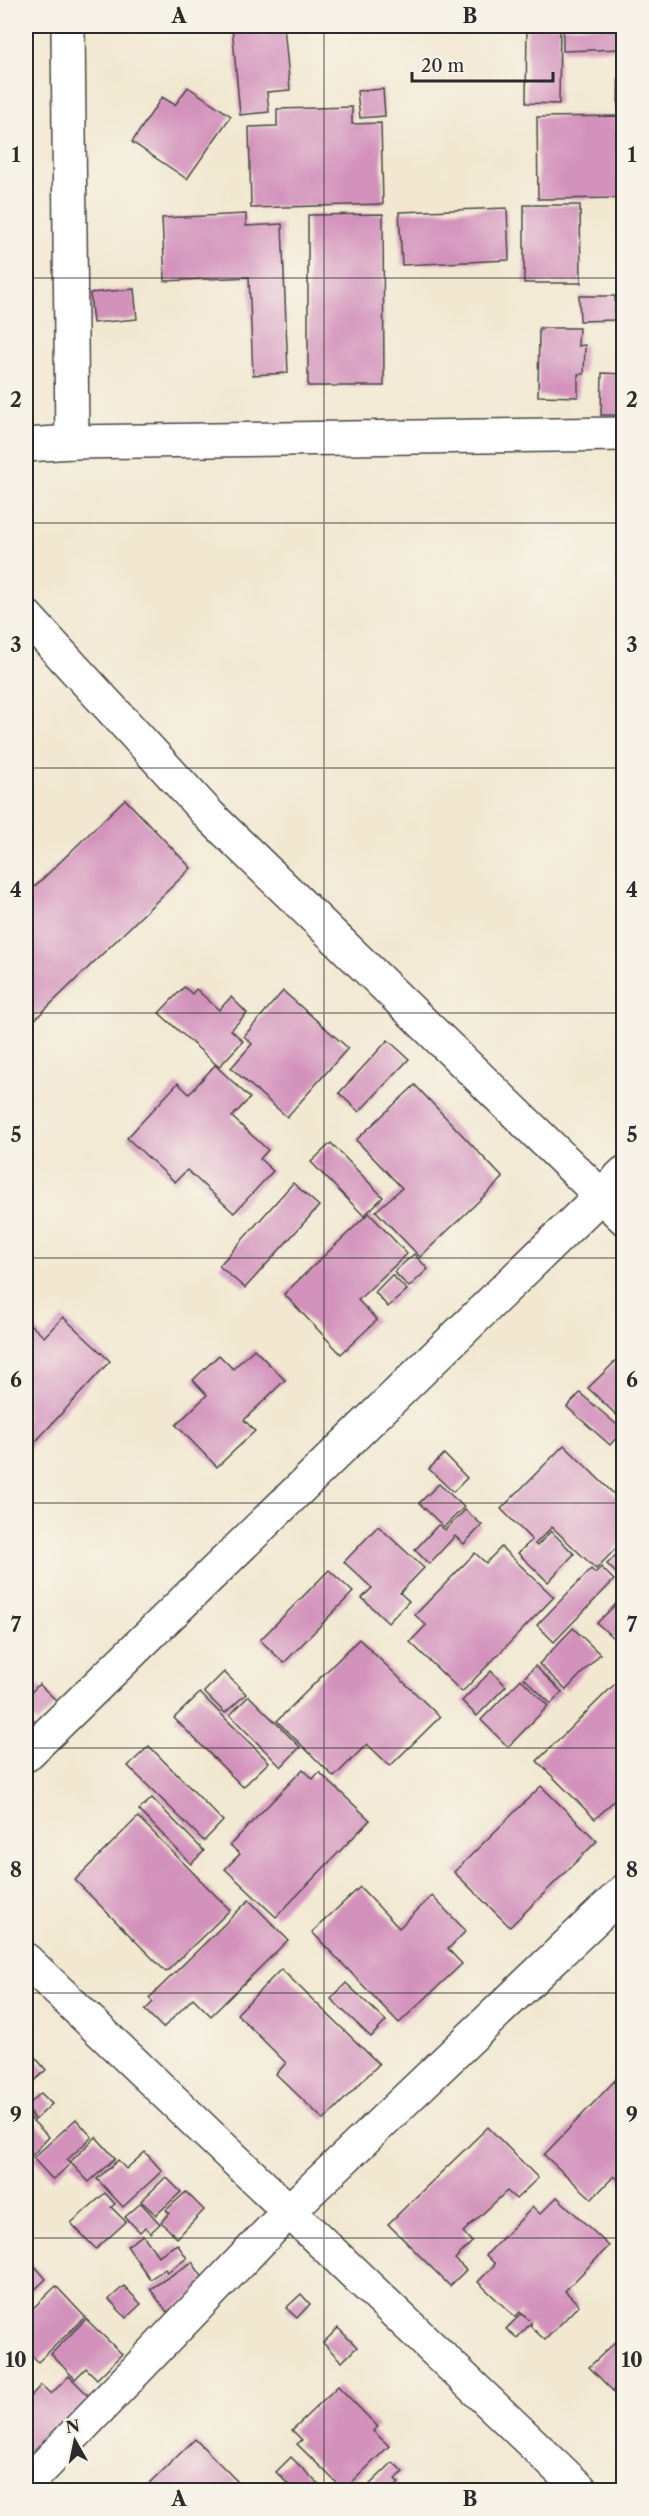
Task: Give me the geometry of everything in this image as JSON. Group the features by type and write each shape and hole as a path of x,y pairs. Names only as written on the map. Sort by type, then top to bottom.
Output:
{"street":[{"path":"68,26 72,442"},
{"path":"26,445 72,442 624,434"},
{"path":"26,616 210,816 612,1207"},
{"path":"26,1755 612,1207 624,1173"},
{"path":"26,2486 289,2211 624,1891"},
{"path":"26,1960 581,2490"}],"building":[{"path":"232,26 284,26 290,90 267,92 269,112 240,115"},
{"path":"527,26 560,26 559,104 526,103"},
{"path":"563,26 624,26 624,49 563,51"},
{"path":"619,52 624,52 624,110 618,110"},
{"path":"188,87 231,116 187,179 132,142 162,97 175,105"},
{"path":"383,89 385,116 360,118 357,91"},
{"path":"352,107 352,124 381,123 383,204 251,208 249,127 277,126 277,109"},
{"path":"624,116 624,198 538,199 537,117"},
{"path":"524,205 580,205 581,283 524,283"},
{"path":"507,208 509,260 402,265 399,212"},
{"path":"246,214 246,226 282,224 288,373 253,375 249,277 165,281 162,218"},
{"path":"383,214 384,386 308,386 308,215"},
{"path":"134,289 137,319 93,323 90,293"},
{"path":"579,296 615,296 615,320 580,321"},
{"path":"539,328 579,328 578,346 585,345 584,374 578,374 578,397 538,396"},
{"path":"602,373 624,374 624,415 601,415"},
{"path":"125,799 191,868 26,1028 26,895"},
{"path":"184,987 192,994 196,989 219,1010 231,997 247,1013 231,1030 243,1041 219,1067 159,1013"},
{"path":"283,991 348,1048 287,1117 231,1068 252,1044 244,1036"},
{"path":"388,1040 409,1059 359,1112 339,1093"},
{"path":"215,1065 250,1098 232,1117 268,1150 260,1159 273,1171 234,1213 187,1170 175,1182 127,1138 178,1083 189,1094"},
{"path":"415,1085 503,1178 420,1257 376,1211 402,1188 356,1140"},
{"path":"331,1143 383,1197 364,1216 311,1162"},
{"path":"293,1183 319,1206 245,1288 219,1266"},
{"path":"369,1213 407,1254 358,1300 377,1320 341,1354 284,1294"},
{"path":"414,1254 428,1269 409,1287 394,1272"},
{"path":"392,1275 407,1290 388,1307 375,1292"},
{"path":"63,1317 110,1361 26,1452 26,1329 30,1324 44,1337"},
{"path":"254,1349 285,1380 244,1420 255,1431 217,1467 176,1425 207,1395 193,1380 219,1355 233,1369"},
{"path":"624,1353 624,1422 588,1388"},
{"path":"580,1393 623,1430 610,1445 567,1407"},
{"path":"564,1445 624,1504 624,1540 596,1569 552,1527 535,1544 537,1546 551,1531 574,1554 548,1582 518,1553 532,1540 501,1509"},
{"path":"444,1454 467,1478 453,1492 429,1469"},
{"path":"439,1484 464,1507 444,1527 419,1503"},
{"path":"465,1510 482,1525 464,1544 455,1536 429,1564 415,1550 438,1525 445,1530"},
{"path":"378,1526 424,1568 400,1593 409,1601 388,1623 362,1598 372,1588 344,1562"},
{"path":"501,1547 554,1597 462,1692 410,1642 426,1625 415,1615 475,1553 486,1563"},
{"path":"624,1547 624,1570 618,1575 607,1564"},
{"path":"601,1567 614,1580 554,1642 537,1625 591,1569 595,1573"},
{"path":"329,1570 353,1592 284,1663 260,1640"},
{"path":"624,1596 624,1648 597,1623"},
{"path":"573,1628 600,1654 566,1690 539,1664"},
{"path":"359,1639 440,1717 390,1766 367,1744 334,1777 277,1721"},
{"path":"535,1666 562,1692 551,1704 524,1678"},
{"path":"491,1671 506,1686 477,1716 462,1701"},
{"path":"224,1672 246,1694 225,1713 204,1692"},
{"path":"624,1675 624,1791 595,1819 537,1761"},
{"path":"521,1679 548,1706 508,1747 481,1720"},
{"path":"39,1684 58,1702 37,1723 26,1712 26,1698"},
{"path":"200,1693 269,1762 243,1787 174,1718"},
{"path":"249,1696 300,1747 281,1767 230,1715"},
{"path":"149,1746 223,1821 204,1841 128,1766"},
{"path":"303,1769 313,1779 319,1772 370,1820 276,1917 225,1869 240,1854 230,1845"},
{"path":"541,1786 597,1841 510,1927 454,1872"},
{"path":"152,1798 204,1851 191,1864 139,1810"},
{"path":"138,1817 230,1910 166,1972 75,1880"},
{"path":"360,1887 399,1928 432,1896 466,1931 448,1949 462,1964 399,2023 312,1932"},
{"path":"249,1900 288,1940 211,2016 193,1998 163,2028 145,2010 153,2002 149,1998"},
{"path":"281,1969 379,2064 324,2120 276,2074 286,2063 237,2014"},
{"path":"346,1983 386,2021 371,2037 331,1999"},
{"path":"29,2050 46,2070 32,2083 26,2076 26,2053"},
{"path":"620,2075 624,2079 624,2184 614,2176 592,2199 544,2155"},
{"path":"41,2093 52,2104 35,2120 26,2107"},
{"path":"26,2114 49,2137 26,2162"},
{"path":"76,2119 92,2137 67,2160 70,2164 53,2180 33,2158"},
{"path":"488,2127 538,2178 516,2199 507,2191 463,2232 472,2242 455,2259 466,2270 450,2286 388,2224"},
{"path":"96,2137 115,2158 89,2182 70,2162"},
{"path":"145,2152 162,2171 123,2207 97,2179 118,2160 126,2169"},
{"path":"166,2177 181,2192 156,2215 141,2201"},
{"path":"186,2192 204,2210 177,2238 161,2222 169,2213 166,2210"},
{"path":"105,2193 115,2204 111,2207 126,2222 96,2249 71,2223"},
{"path":"557,2197 609,2246 565,2291 579,2305 545,2340 531,2327 531,2323 517,2338 506,2329 521,2314 529,2320 520,2312 515,2317 478,2282 495,2264 486,2255 533,2207 540,2214"},
{"path":"141,2203 160,2224 150,2233 145,2227 140,2232 125,2217"},
{"path":"143,2235 158,2256 177,2244 187,2258 167,2272 165,2269 150,2279 127,2246"},
{"path":"192,2262 208,2285 167,2312 150,2289"},
{"path":"34,2265 46,2279 26,2298 26,2273"},
{"path":"56,2286 85,2317 38,2362 26,2349 26,2315"},
{"path":"124,2286 141,2304 126,2318 109,2299"},
{"path":"301,2294 310,2304 297,2318 286,2308"},
{"path":"86,2319 122,2354 97,2379 86,2368 75,2379 51,2354"},
{"path":"338,2328 357,2347 342,2362 323,2343"},
{"path":"624,2334 624,2402 589,2367"},
{"path":"69,2376 97,2404 26,2464 26,2401 41,2385 51,2394"},
{"path":"338,2386 378,2427 373,2431 389,2446 344,2490 297,2444 302,2440 292,2430"},
{"path":"195,2439 237,2481 227,2490 143,2490"},
{"path":"291,2457 324,2490 294,2490 276,2472"},
{"path":"393,2462 403,2472 395,2479 399,2483 392,2490 364,2490"}]}
